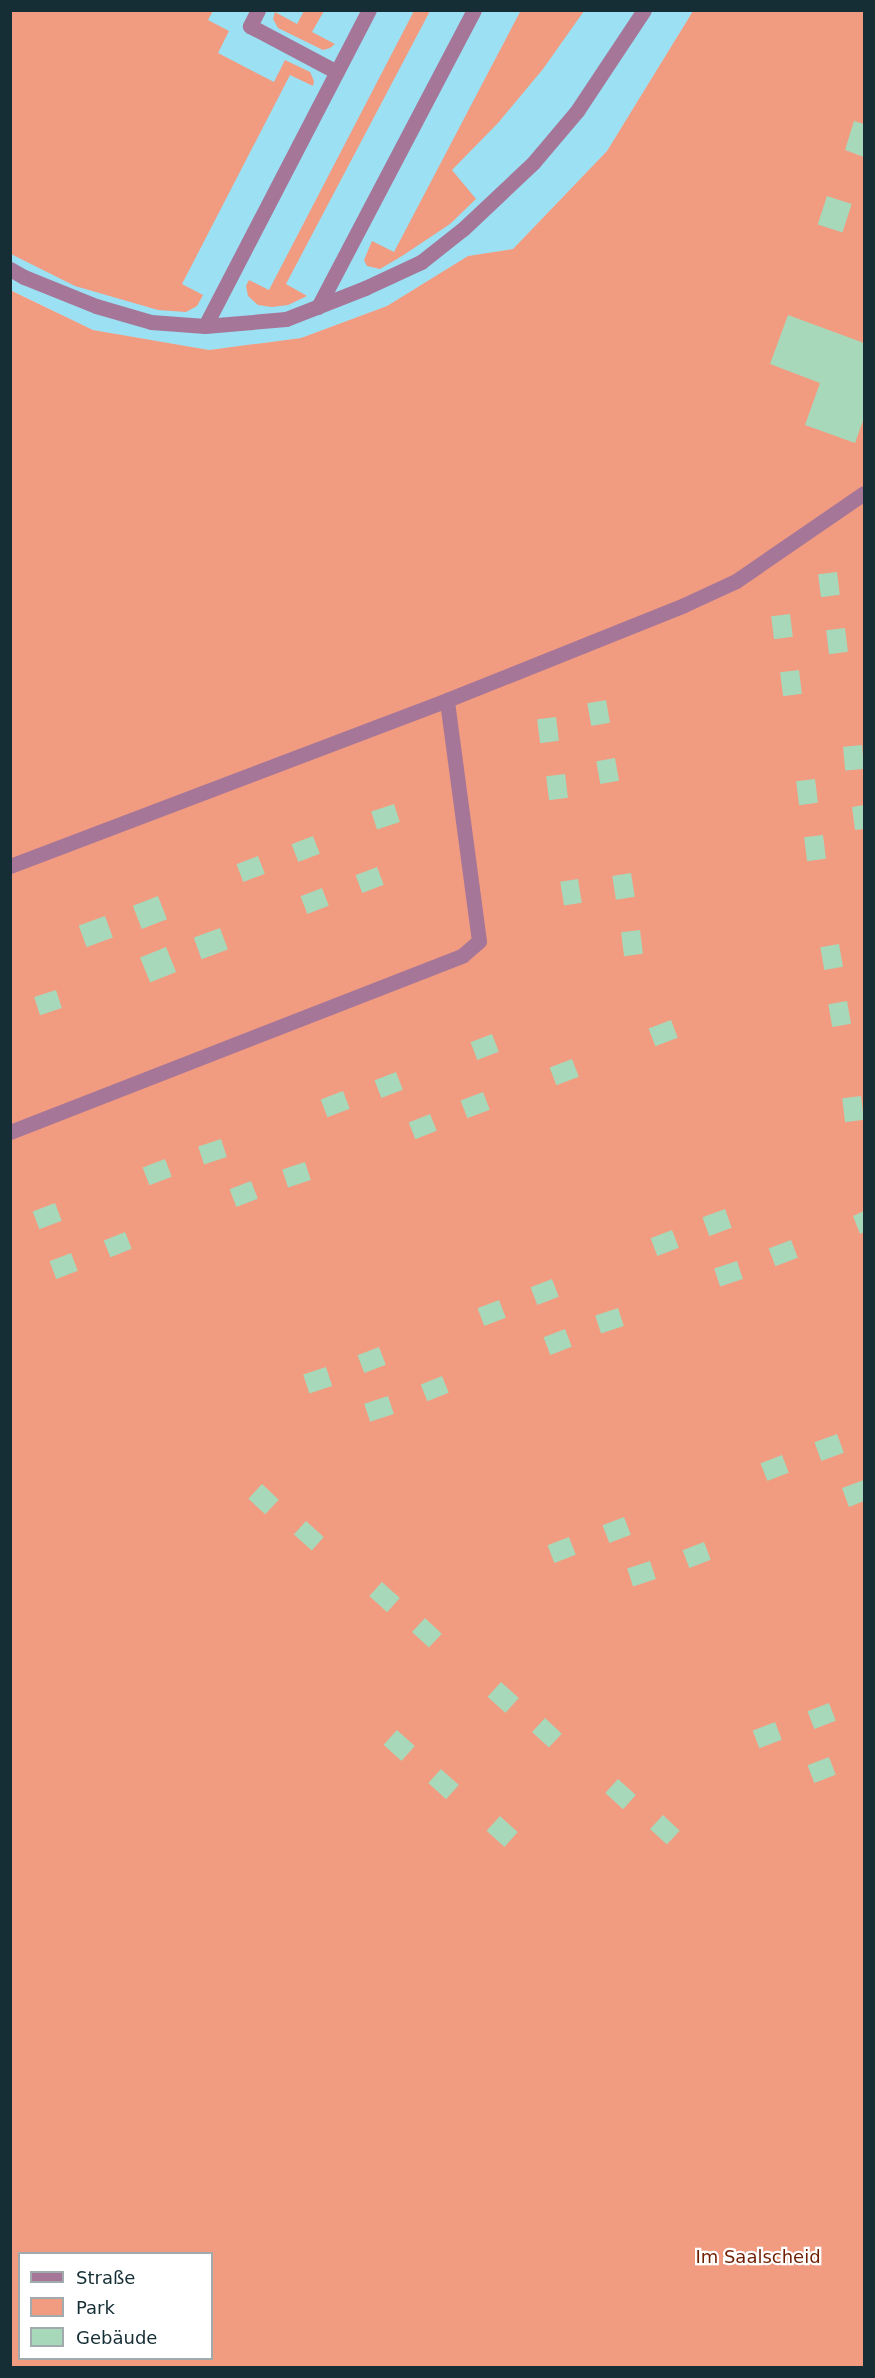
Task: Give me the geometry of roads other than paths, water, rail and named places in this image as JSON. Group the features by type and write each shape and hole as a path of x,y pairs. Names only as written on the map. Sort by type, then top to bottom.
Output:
{"lane":[{"path":"258,10 250,26 337,72"},
{"path":"205,326 369,10"},
{"path":"318,307 474,10"},
{"path":"10,269 24,277 96,306 151,322 205,326 286,319 318,307 421,262 491,204 533,163 577,111 644,10"},
{"path":"10,866 447,700 684,605 736,581 864,493"},
{"path":"10,1132 463,955 479,941 447,700"}],"park label":[{"name":"Im Saalscheid","path":"758,2257"}]}
